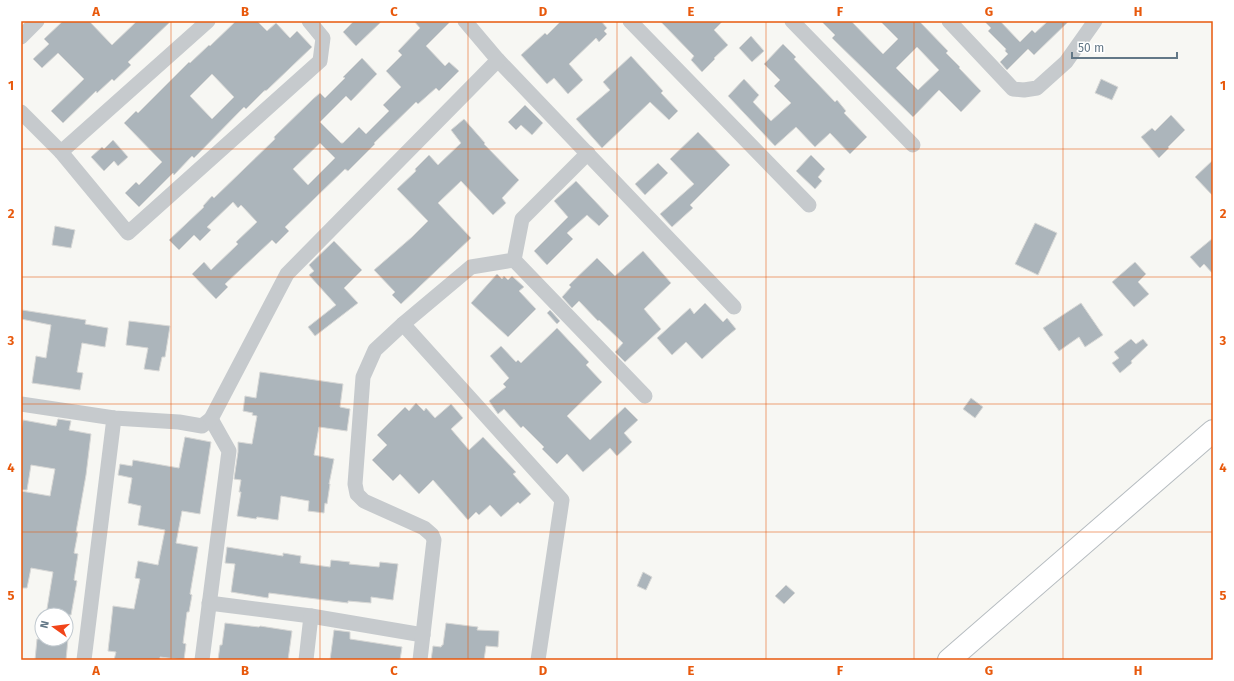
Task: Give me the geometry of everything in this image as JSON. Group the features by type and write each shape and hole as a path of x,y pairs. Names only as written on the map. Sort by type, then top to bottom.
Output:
{"main road":[{"path":"949,660 1213,431"}],"street":[{"path":"21,37 37,21"},
{"path":"61,152 208,21"},
{"path":"21,112 61,152 128,233 320,60 322,38 308,21"},
{"path":"464,21 498,60 734,307"},
{"path":"630,21 809,205"},
{"path":"792,21 913,145"},
{"path":"949,21 1013,89 1024,90 1038,88 1066,62 1095,21"},
{"path":"21,404 114,418 179,422 202,426 211,419 288,274 498,60"},
{"path":"514,260 522,219 588,153"},
{"path":"420,660 434,545 432,535 424,528 364,501 360,498 355,489 363,377 375,350 403,324 471,267 514,260"},
{"path":"514,260 645,396"},
{"path":"403,324 562,500 538,660"},
{"path":"84,660 114,418"},
{"path":"202,660 229,451 211,419"},
{"path":"209,604 311,616 423,635"},
{"path":"306,660 311,616"}],"building":[{"path":"63,21 89,21 112,45 137,21 171,21 128,62 131,65 114,81 112,79 97,93 96,91 63,123 51,111 84,79 58,53 42,68 33,59 49,44 44,39"},
{"path":"236,21 257,21 267,31 276,23 290,38 297,31 312,47 246,109 244,107 194,158 192,156 174,175 173,173 139,207 125,193 136,182 139,185 162,162 124,123 136,111 138,113 189,62 190,63 209,45 210,46","holes":["212,74 234,97 212,119 190,96"]},
{"path":"354,21 382,21 356,46 343,32"},
{"path":"414,21 451,21 426,46 445,66 449,62 459,71 439,91 436,88 418,104 416,102 348,171 345,169 285,227 289,231 276,244 272,240 225,284 228,287 216,299 192,274 204,262 211,270 238,244 236,242 257,222 241,205 238,208 233,202 207,227 211,230 200,241 194,235 179,250 169,240 204,207 203,206 212,196 214,198 275,139 274,137 313,99 320,93 325,98 362,58 377,74 351,101 346,96 320,122 341,143 343,143 359,127 366,134 389,111 383,105 401,87 386,71 402,55 398,51 420,28","holes":["320,143 335,158 308,185 293,169"]},
{"path":"561,21 601,21 607,28 604,31 607,34 599,42 596,38 569,64 583,80 568,94 554,78 547,84 521,55 545,33 547,35"},
{"path":"660,21 723,21 714,30 728,45 702,72 691,60 694,56"},
{"path":"821,21 851,21 883,54 898,39 880,21 919,21 948,51 946,53 981,91 961,112 939,90 913,117 832,38 835,35","holes":["917,47 939,70 918,90 896,68"]},
{"path":"984,21 1000,21 1020,42 1032,30 1035,33 1048,21 1069,21 1034,55 1028,49 1007,70 1000,62 1008,54 1005,51 1006,49 988,31 991,28"},
{"path":"751,36 764,51 752,62 739,48"},
{"path":"783,44 796,57 794,59 835,102 837,100 846,111 844,113 867,137 850,154 830,133 815,147 796,127 775,146 728,96 744,79 759,95 753,102 771,121 791,103 774,86 780,80 764,64"},
{"path":"631,56 663,91 661,93 678,111 669,120 650,102 602,148 576,119 610,90 603,82"},
{"path":"1101,79 1118,87 1112,100 1095,93"},
{"path":"525,105 543,123 532,135 521,125 516,130 508,122"},
{"path":"1171,115 1185,130 1159,158 1141,137 1152,128 1155,131"},
{"path":"464,119 485,143 484,144 519,180 502,198 506,203 493,215 461,181 438,203 471,238 401,304 392,295 395,292 374,270 428,221 397,189 416,171 415,169 429,155 438,165 461,143 451,130"},
{"path":"698,132 730,165 690,205 693,208 672,227 660,214 694,184 670,159"},
{"path":"113,140 128,157 118,166 114,161 104,171 91,157 102,147 104,149"},
{"path":"811,155 825,169 818,177 822,181 815,189 796,171"},
{"path":"1213,160 1213,196 1195,177"},
{"path":"658,163 668,173 645,195 635,184"},
{"path":"576,181 609,216 599,226 587,215 567,233 573,239 547,265 534,251 568,217 554,201"},
{"path":"1035,223 1057,233 1038,275 1015,264"},
{"path":"55,226 75,230 71,248 52,245"},
{"path":"1213,238 1213,274 1204,264 1200,268 1190,257"},
{"path":"334,241 362,270 344,288 358,303 315,336 308,327 336,305 309,275 314,271 309,265"},
{"path":"643,251 671,283 644,309 661,329 625,362 615,352 623,343 599,320 598,321 579,301 572,308 562,297 571,287 569,285 597,258 615,276"},
{"path":"1135,262 1146,274 1138,282 1149,294 1134,307 1112,282"},
{"path":"497,274 502,279 504,276 508,280 512,276 524,287 519,291 536,309 508,337 471,303"},
{"path":"705,303 723,322 727,318 736,329 702,359 686,342 672,355 657,338 690,308 694,314"},
{"path":"1081,303 1103,335 1085,347 1079,337 1059,351 1043,328"},
{"path":"22,310 86,320 85,324 108,328 105,347 82,343 77,372 83,373 80,390 32,383 36,356 46,358 51,325 21,319"},
{"path":"550,310 560,321 557,324 547,313"},
{"path":"129,321 170,326 165,357 162,357 159,371 144,369 148,348 126,345"},
{"path":"557,328 589,362 586,365 602,382 567,416 590,440 625,407 638,420 624,433 632,442 617,456 610,448 583,472 567,454 557,464 542,449 544,447 523,426 521,428 504,409 498,414 489,401 506,387 503,384 509,378 490,356 501,346 516,362 518,360 521,363"},
{"path":"1131,339 1136,344 1143,339 1148,345 1131,361 1132,363 1120,373 1112,363 1119,358 1114,352"},
{"path":"260,372 343,384 340,407 350,409 347,431 319,427 314,455 334,459 327,504 325,503 324,513 308,511 309,501 281,496 278,520 237,516 241,492 239,492 241,480 234,479 238,442 252,444 257,416 252,415 253,413 243,411 245,396 256,398"},
{"path":"971,398 983,407 975,418 963,409"},
{"path":"416,403 424,411 426,408 435,418 451,404 463,418 451,429 469,450 483,437 516,472 513,474 531,494 520,504 518,502 501,517 490,505 479,515 476,512 468,520 433,480 419,494 400,474 393,481 372,460 387,445 377,435 405,407 409,411"},
{"path":"58,419 71,421 69,430 91,434 86,475 76,532 78,532 74,553 78,554 74,580 77,581 72,607 47,607 53,572 31,568 27,588 21,588 21,491 50,496 55,469 31,465 27,490 21,490 21,432 23,420 56,426"},
{"path":"185,437 211,442 200,514 182,511 176,543 198,547 190,594 192,595 189,612 187,612 183,643 186,644 184,660 160,657 160,660 114,660 116,652 108,651 113,606 134,609 140,579 135,578 138,561 158,565 165,530 138,525 141,506 128,503 132,478 118,475 120,464 132,466 133,460 179,468"},
{"path":"227,547 283,556 283,553 301,556 300,563 330,567 331,560 350,562 349,564 379,567 380,562 398,564 393,600 371,597 371,603 348,601 348,603 269,593 268,598 231,592 235,564 225,563"},
{"path":"643,572 652,577 646,590 637,586"},
{"path":"786,585 795,593 784,604 775,596"},
{"path":"225,623 292,631 288,660 218,660"},
{"path":"446,623 478,627 477,630 499,631 498,647 486,646 484,660 431,660 433,646 441,647 443,645"},
{"path":"334,630 350,632 350,639 402,647 400,660 330,660"},
{"path":"36,647 67,647 66,660 35,660"}]}
